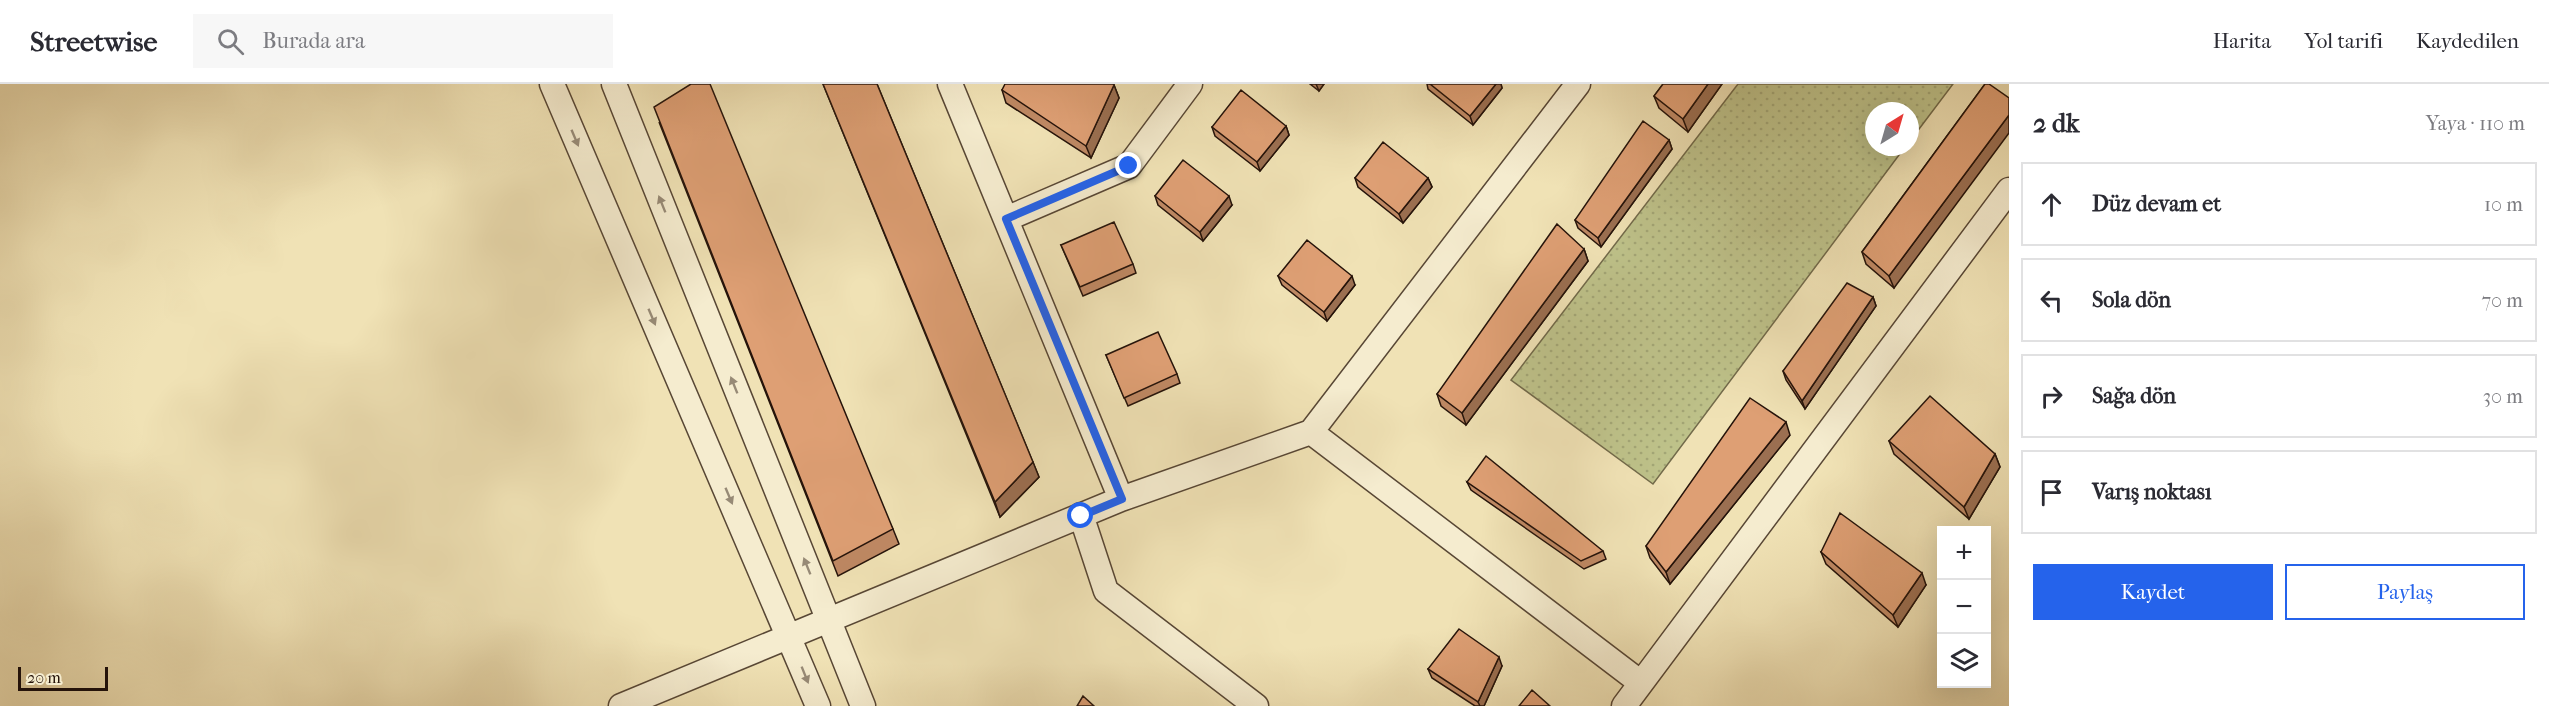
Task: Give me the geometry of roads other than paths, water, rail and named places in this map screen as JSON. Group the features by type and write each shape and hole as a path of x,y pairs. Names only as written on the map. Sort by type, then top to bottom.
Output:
{"street":[{"path":"552,84 818,706"},
{"path":"614,84 863,706"},
{"path":"950,84 1122,499"},
{"path":"1006,219 1129,166 1190,84"},
{"path":"621,706 1122,499 1311,432 1578,84"},
{"path":"1624,706 2006,199"},
{"path":"1311,432 1641,683"},
{"path":"1081,516 1106,591 1256,706"}]}
